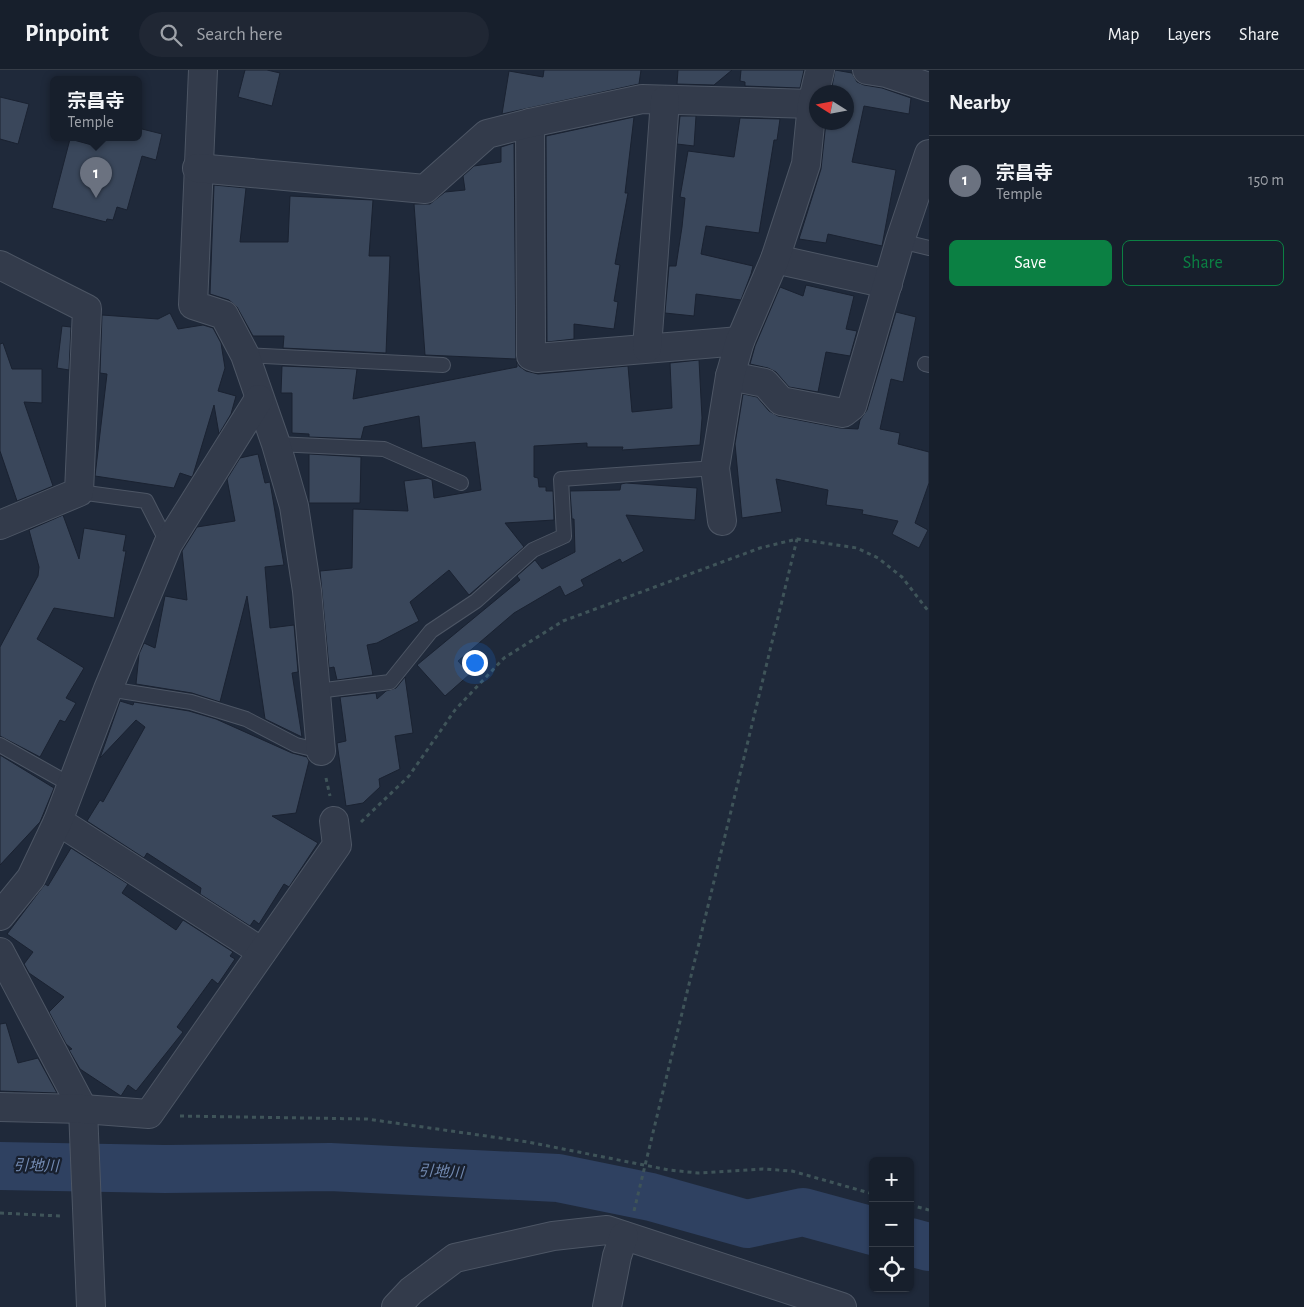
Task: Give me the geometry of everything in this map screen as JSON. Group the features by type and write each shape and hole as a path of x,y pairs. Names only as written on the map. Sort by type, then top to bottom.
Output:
{"street":[{"path":"203,70 197,168 193,305 224,315 245,355 276,444 294,506 307,591 322,751"},
{"path":"816,85 820,70"},
{"path":"867,70 886,73 929,87"},
{"path":"197,168 425,189 487,134 530,123 642,99 809,104"},
{"path":"647,348 665,100"},
{"path":"530,123 531,356 538,358 740,341"},
{"path":"722,521 715,468 730,376 740,341 775,259 806,164 809,130"},
{"path":"730,376 765,383 781,401 843,413 852,406 900,241 929,154"},
{"path":"775,259 888,284"},
{"path":"0,265 86,309 79,492 0,525"},
{"path":"0,916 31,878 58,821 108,689 168,544 259,399"},
{"path":"58,821 262,952"},
{"path":"0,1107 83,1119 149,1114 262,952 336,833"},
{"path":"0,952 83,1119 91,1307"},
{"path":"606,1307 617,1256 628,1226"},
{"path":"396,1307 410,1291 455,1258 553,1236 628,1226 842,1307"}],"lane":[{"path":"900,241 929,248"},
{"path":"245,355 443,365"},
{"path":"276,444 384,449 461,483"},
{"path":"317,691 390,682 431,631 476,601 534,550 564,536 561,479 715,468"},
{"path":"79,492 146,501 168,544"},
{"path":"108,689 191,702 246,719 296,745 322,751"},
{"path":"0,745 72,785"}],"path":[{"path":"322,751 336,833 409,776 456,710 504,658 563,620 760,548 797,539 857,548 878,558 902,577 929,612"},
{"path":"628,1226 644,1175 797,539"},
{"path":"149,1114 228,1118 367,1119 528,1142 669,1170 698,1173 763,1168 792,1171 869,1193"},
{"path":"914,1206 929,1210"},
{"path":"0,1213 88,1213"}],"building":[{"path":"245,70 267,70 280,73 272,106 238,97"},
{"path":"544,70 641,70 639,84 502,114 509,71 543,77"},
{"path":"678,70 732,70 714,85 677,84"},
{"path":"741,70 804,70 800,88 745,86 745,82 740,81"},
{"path":"835,70 852,73 857,82 864,85 882,88 911,98 909,114 864,106 852,162 896,170 882,246 828,234 826,243 799,239 821,169 825,130 854,130 854,85 832,85"},
{"path":"0,97 29,104 18,144 0,139"},
{"path":"680,116 696,116 694,146 677,144"},
{"path":"634,117 625,193 628,193 615,264 620,265 614,301 618,302 614,329 574,324 574,339 547,342 546,136"},
{"path":"740,118 780,119 777,140 774,140 759,233 706,226 701,254 753,266 741,300 696,294 694,316 665,313 669,266 676,266 682,227 685,198 680,197 688,151 734,157"},
{"path":"142,129 162,134 156,160 142,156 127,210 117,207 113,220 107,219 106,222 52,208 69,141 92,145 93,141 142,141"},
{"path":"514,143 516,359 425,355 414,204 430,204 445,192 465,190 463,176 474,166 501,162 501,147"},
{"path":"214,185 246,188 240,242 288,242 290,196 373,200 369,256 390,256 386,353 283,348 284,336 253,336 237,307 229,300 210,294"},
{"path":"806,285 854,296 846,329 857,331 850,356 826,352 818,392 789,387 776,372 750,364 755,346 780,287 803,296"},
{"path":"896,312 916,317 903,382 891,379 880,429 900,433 898,444 929,452 929,483 915,523 928,530 919,548 892,534 898,521 862,514 863,510 826,505 828,490 776,479 782,512 742,518 735,444 743,394 757,397 769,411 778,416 840,428 858,429 860,420 867,410"},
{"path":"170,313 178,329 203,325 213,328 221,343 225,368 218,391 236,396 231,414 219,434 214,405 193,475 192,477 180,473 174,488 95,476 107,374 100,373 102,315 158,319"},
{"path":"62,326 71,327 69,370 57,368"},
{"path":"3,343 12,369 42,369 42,403 24,402 53,486 17,501 0,451 0,344"},
{"path":"699,360 702,418 700,445 622,450 623,447 587,447 587,443 534,446 534,477 538,478 539,487 546,487 546,491 553,491 554,520 505,523 524,547 469,595 449,570 410,602 419,621 377,643 367,645 373,675 337,680 334,667 329,668 320,571 352,568 353,509 408,511 404,481 428,478 432,480 434,498 481,490 475,442 422,448 419,416 364,427 361,439 309,437 309,434 292,433 292,393 281,393 282,366 357,369 353,399 517,367 517,361 519,366 526,371 538,374 628,366 632,412 672,408 670,363"},
{"path":"258,454 265,483 270,482 284,565 265,567 270,628 294,625 298,672 292,673 302,737 265,719 247,596 220,702 192,693 136,684 139,654 144,643 155,648 165,596 187,600 182,551 197,527 235,521 227,479 240,458"},
{"path":"309,454 361,457 360,503 309,503"},
{"path":"621,484 697,488 695,520 626,515 644,551 622,563 620,559 581,580 584,586 565,596 560,586 514,613 458,661 470,674 445,696 417,665 520,580 517,576 535,560 542,569 575,552 574,519 572,519 570,491 620,490"},
{"path":"63,515 79,559 84,528 126,535 123,551 126,551 114,618 54,608 37,639 84,668 66,698 76,703 65,722 60,720 40,757 0,736 0,647 38,576 39,567 29,530"},
{"path":"405,677 413,733 395,736 400,769 379,779 380,787 363,803 346,806 337,743 346,741 340,697 376,693 377,699 386,691 396,688"},
{"path":"120,701 133,705 134,702 189,711 216,719 292,753 307,757 309,761 296,813 272,816 318,843 289,887 284,884 259,924 254,920 250,926 200,894 201,888 147,853 144,858 87,821 100,800 103,802 145,727 136,720 100,758"},
{"path":"0,755 54,788 40,822 0,865"},
{"path":"71,848 128,884 122,893 176,930 183,920 233,952 230,956 235,959 218,984 212,979 177,1027 183,1032 136,1091 128,1085 121,1096 80,1069 69,1050 72,1049 66,1044 49,1012 64,997 29,973 24,964 33,952 7,934 45,884 48,886"},
{"path":"6,1023 18,1063 38,1058 57,1093 0,1091 0,1024"}],"waterway":[{"name":"引地川","path":"0,1166 165,1169 330,1167 558,1178 651,1197 747,1224 803,1212 869,1230"},
{"name":"引地川","path":"914,1243 929,1247"}],"place":[{"name":"宗昌寺","path":"96,198"}]}
